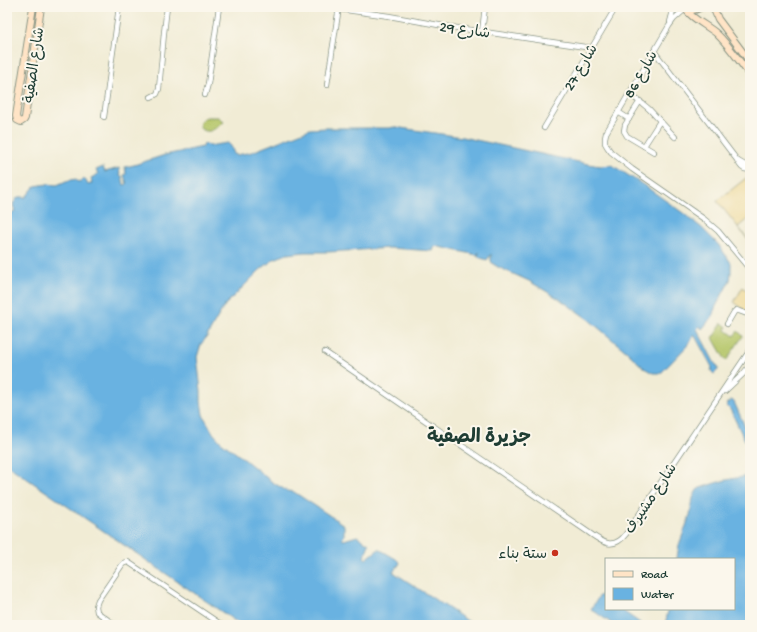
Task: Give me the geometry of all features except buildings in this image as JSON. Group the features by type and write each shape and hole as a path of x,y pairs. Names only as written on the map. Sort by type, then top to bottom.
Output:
{"main road":[{"name":"شارع الصفية","path":"32,7 16,116 17,120 21,122 25,118 41,7"},
{"path":"676,7 685,10 692,10 701,7"},
{"path":"713,7 718,19 750,62"},
{"path":"685,10 710,28 723,40 750,75"},
{"path":"31,20 34,22 39,20"}],"street":[{"path":"104,117 119,7"},
{"path":"151,97 157,94 159,89 167,7"},
{"path":"204,95 208,84 219,7"},
{"path":"482,32 485,7"},
{"name":"شارع 27","path":"544,128 616,7"},
{"name":"شارع 86","path":"669,26 676,7"},
{"path":"327,84 339,8"},
{"name":"شارع 29","path":"339,8 430,24 592,48"},
{"name":"شارع 86","path":"685,10 674,19 669,26 612,122 606,133 605,143 611,152 632,169 704,219 718,231 747,266"},
{"path":"654,51 741,167 743,169 750,167"},
{"path":"208,84 210,93"},
{"path":"629,94 649,109 675,137"},
{"path":"640,102 624,127 624,131 629,137 654,152"},
{"path":"618,112 629,119"},
{"path":"644,146 660,121"},
{"path":"727,324 736,310 750,315"},
{"name":"شارع مشيرف","path":"325,352 559,512 606,543 611,544 622,539 750,350"},
{"name":"شارع مشيرف","path":"720,396 743,374 750,365"},
{"path":"115,625 97,612 96,606 102,594 122,565 128,562 222,625"}],"green space":[{"path":"207,117 218,117 224,122 213,130 207,131 199,126 200,122"},
{"path":"722,323 727,327 726,330 734,336 738,331 743,336 726,361 713,338"}],"sand":[{"path":"750,175 750,217 738,227 750,242 717,201"},
{"path":"743,287 750,294 750,308 747,312 734,302"}],"water":[{"path":"394,127 462,137 588,164 601,166 612,165 683,213 702,228 718,244 731,263 730,280 715,308 712,317 702,329 700,326 697,329 715,364 718,366 718,370 714,374 711,371 712,367 694,334 687,346 661,373 653,373 644,368 588,319 561,300 529,281 493,264 491,261 491,254 487,260 478,257 479,252 477,255 435,246 433,251 390,248 305,252 287,254 274,259 260,270 225,305 201,344 197,357 203,415 213,433 221,442 272,482 287,491 294,492 344,525 344,536 342,539 344,540 357,536 369,544 364,557 366,559 379,549 396,559 400,563 393,572 474,625 241,625 7,465 7,214 15,212 13,204 18,197 26,197 35,186 48,184 57,185 76,179 78,182 85,179 88,185 92,183 91,178 98,174 96,170 103,167 105,172 119,168 120,176 122,176 124,185 127,184 124,175 126,174 125,167 165,155 203,147 204,144 207,144 208,146 228,143 234,154 237,155 252,152 310,129"},
{"path":"732,400 750,438 750,451 730,409 727,406 727,404"},
{"path":"750,476 750,625 665,625 668,610 735,610 735,558 677,558 679,545 690,515 693,498 697,490 719,482"},
{"path":"600,595 605,598 605,610 621,610 643,625 614,625 591,609"}],"place":[{"name":"ستة بناء","path":"555,553"}],"district":[{"name":"جزيرة الصفية","path":"479,435"}]}
